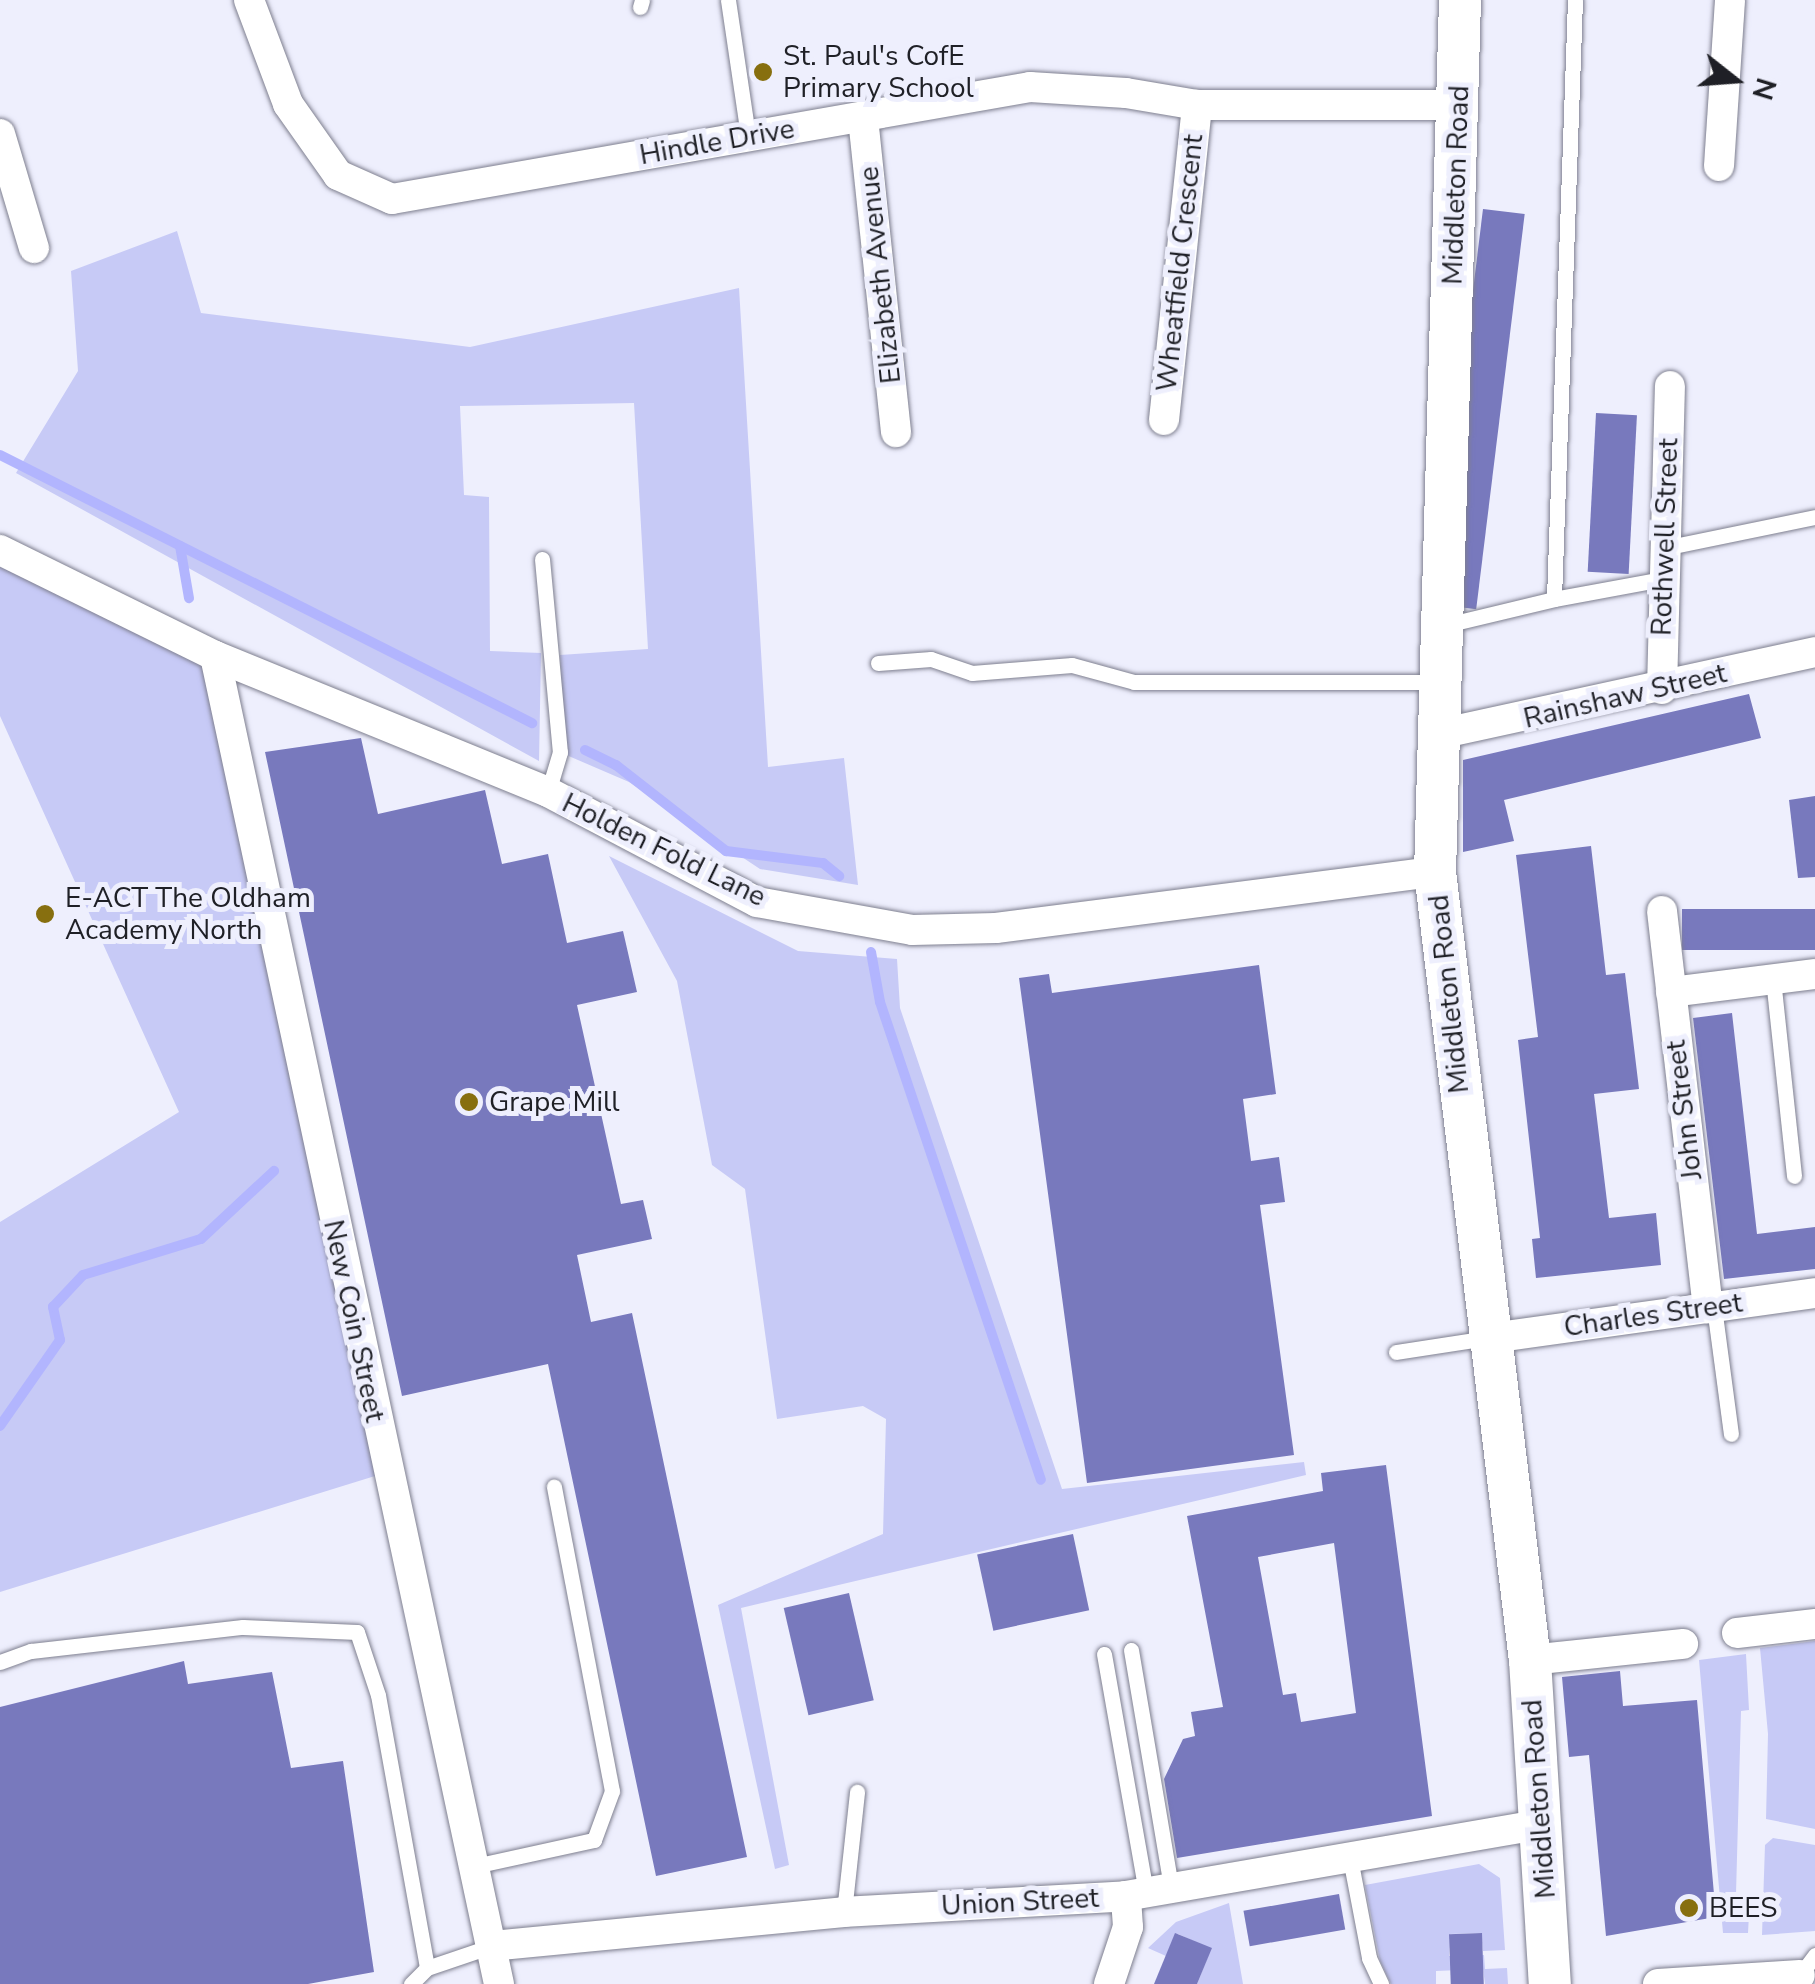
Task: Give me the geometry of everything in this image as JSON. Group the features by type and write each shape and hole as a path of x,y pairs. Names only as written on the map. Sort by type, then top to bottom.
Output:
{"main road":[{"name":"Middleton Road","path":"1460,0 1460,104 1436,682 1435,872 1530,1660 1550,1984"}],"street":[{"name":"Hindle Drive","path":"250,0 288,104 338,174 392,199 1030,88 1126,92 1197,106 1460,104"},
{"path":"1719,166 1730,0"},
{"name":"Wheatfield Crescent","path":"1164,420 1197,106"},
{"name":"Elizabeth Avenue","path":"863,118 896,432"},
{"path":"0,134 34,248"},
{"name":"Rothwell Street","path":"1662,689 1670,386"},
{"name":"Holden Fold Lane","path":"0,550 215,656 548,792 757,902 912,930 996,928 1435,872"},
{"name":"Rainshaw Street","path":"1435,735 1662,689 1815,652"},
{"name":"New Coin Street","path":"215,656 470,1868 499,1984"},
{"name":"John Street","path":"1662,911 1711,1307"},
{"path":"1671,992 1815,974"},
{"name":"Charles Street","path":"1491,1338 1815,1293"},
{"path":"1737,1634 1815,1624"},
{"path":"1530,1660 1683,1644"},
{"name":"Union Street","path":"492,1946 844,1912 1148,1892 1543,1824"},
{"path":"1109,1984 1128,1927 1148,1892"},
{"path":"1658,1984 1808,1965"}],"lane":[{"path":"728,0 748,136"},
{"path":"1554,599 1575,0"},
{"path":"1664,548 1815,518"},
{"path":"542,559 560,752 548,792"},
{"path":"1438,626 1664,579"},
{"path":"878,663 931,659 972,673 1072,666 1134,682 1436,682"},
{"path":"1773,979 1794,1176"},
{"path":"1711,1307 1731,1434"},
{"path":"1396,1352 1491,1338"},
{"path":"470,1868 594,1840 612,1791 554,1486"},
{"path":"0,1662 31,1651 243,1627 357,1632 378,1695 427,1968"},
{"path":"1132,1650 1148,1892"},
{"path":"1104,1654 1148,1892"},
{"path":"844,1912 857,1792"},
{"path":"1350,1858 1369,1958 1381,1984"},
{"path":"411,1984 427,1968 492,1946"}],"shaded area":[{"path":"177,231 201,313 470,347 739,288 768,767 844,758 858,885 760,869 629,782 564,754 560,655 648,649 634,403 460,406 464,495 489,497 490,651 541,653 539,761 16,473 78,371 71,271"},
{"path":"0,562 208,662 375,1476 0,1592 0,1222 179,1112 0,716"},
{"path":"609,856 798,951 897,959 900,1008 1062,1489 1304,1462 1306,1475 741,1608 789,1865 775,1869 718,1605 883,1534 886,1419 863,1406 777,1419 745,1189 712,1165 677,981"},
{"path":"1815,1641 1815,1829 1766,1819 1768,1734 1760,1648"},
{"path":"1746,1654 1749,1710 1741,1711 1736,1894 1750,1896 1748,1933 1723,1933 1699,1660"},
{"path":"1773,1838 1815,1845 1815,1931 1762,1935 1765,1845"},
{"path":"1479,1864 1500,1878 1505,1950 1483,1951 1481,1933 1450,1934 1449,1956 1484,1955 1485,1969 1507,1968 1508,1984 1485,1984 1483,1969 1436,1971 1436,1984 1391,1984 1380,1961 1365,1885"},
{"path":"1229,1903 1243,1984 1197,1984 1211,1949 1178,1934 1166,1956 1148,1948 1176,1922"}],"building":[{"path":"1483,209 1525,214 1476,609 1434,604"},
{"path":"1596,413 1637,415 1629,574 1588,572"},
{"path":"1749,694 1761,738 1504,800 1514,841 1463,852 1463,760"},
{"name":"Grape Mill","path":"361,738 378,814 485,790 502,864 548,854 567,943 623,931 637,992 577,1005 621,1204 643,1200 652,1239 577,1255 591,1322 632,1313 747,1857 656,1876 548,1364 402,1396 265,752"},
{"path":"1815,796 1815,877 1798,878 1789,800"},
{"path":"1591,846 1606,975 1625,973 1639,1089 1594,1094 1609,1218 1656,1213 1661,1265 1536,1278 1532,1239 1540,1238 1518,1040 1538,1037 1516,855"},
{"path":"1682,909 1815,909 1815,950 1682,950"},
{"path":"1259,965 1276,1094 1243,1099 1251,1161 1279,1157 1285,1202 1260,1205 1294,1455 1087,1483 1019,978 1049,974 1052,993"},
{"path":"1732,1013 1757,1234 1815,1227 1815,1269 1724,1279 1693,1018"},
{"path":"1386,1465 1432,1816 1177,1858 1164,1779 1183,1739 1195,1736 1191,1712 1223,1707 1187,1516 1323,1491 1321,1473","holes":["1334,1543 1356,1713 1301,1722 1296,1693 1283,1695 1258,1557"]},
{"path":"1073,1534 1089,1610 993,1631 977,1554"},
{"path":"849,1593 874,1700 808,1715 784,1608"},
{"path":"184,1661 188,1684 272,1672 291,1768 343,1761 374,1972 308,1984 0,1984 0,1707"},
{"path":"1620,1671 1623,1706 1697,1700 1716,1917 1606,1936 1589,1755 1569,1757 1562,1677"},
{"path":"1339,1894 1345,1929 1250,1946 1243,1911"},
{"path":"1175,1933 1212,1948 1197,1984 1154,1984"},
{"path":"1482,1933 1484,1984 1451,1984 1449,1934"}],"waterway":[{"path":"0,455 532,723"},
{"path":"180,546 189,598"},
{"path":"585,750 616,765 726,851 823,863 839,876"},
{"path":"871,952 880,1002 1041,1480"},
{"path":"0,1426 60,1340 53,1307 83,1275 201,1239 274,1171"}],"place":[{"name":"St. Paul's CofE Primary School","path":"763,72"},
{"name":"E-ACT The Oldham Academy North","path":"45,914"},
{"name":"Grape Mill","path":"469,1102"},
{"name":"BEES","path":"1689,1908"}]}
